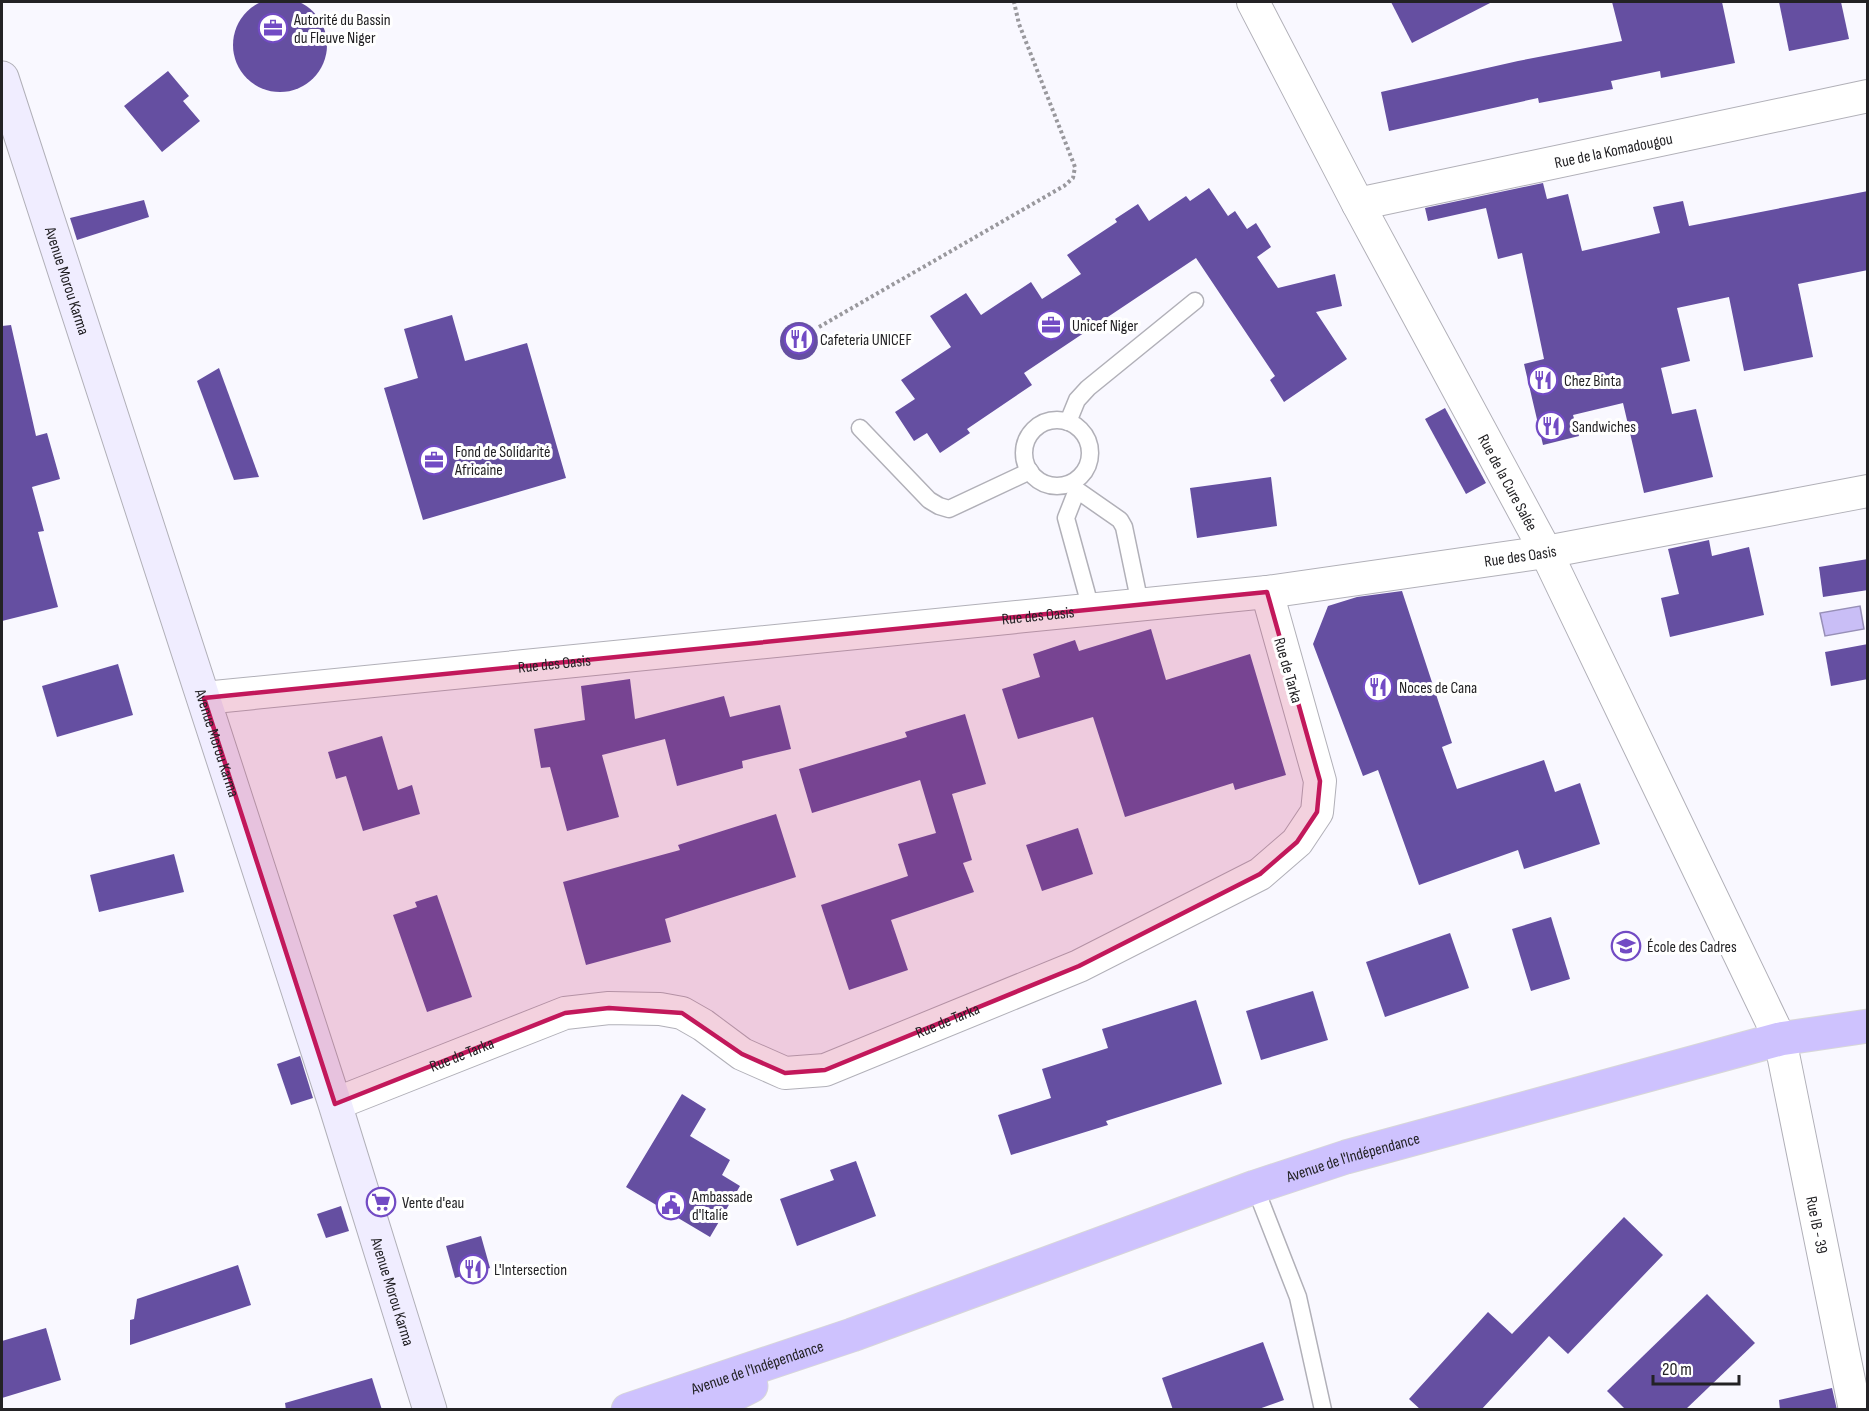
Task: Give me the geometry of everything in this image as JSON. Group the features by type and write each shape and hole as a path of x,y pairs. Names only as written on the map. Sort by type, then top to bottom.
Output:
{"highway":[{"name":"Avenue de l'Indépendance","path":"628,1410 852,1335 1255,1187 1346,1157 1780,1039 1868,1026"},
{"name":"Avenue de l'Indépendance","path":"705,1410 852,1335"}],"street":[{"name":"Rue de la Cure Salée","path":"1253,2 1358,204 1546,552 1780,1039"},
{"name":"Avenue Morou Karma","path":"2,78 335,1104 430,1410"},
{"name":"Rue de la Komadougou","path":"1358,204 1868,96"},
{"name":"Rue des Oasis","path":"204,698 1267,592 1546,552 1868,491"},
{"name":"Rue de Tarka","path":"335,1104 565,1013 609,1008 660,1009 682,1013 703,1025 742,1054 785,1073 825,1070 1079,966 1260,874 1297,842 1317,812 1320,780 1267,592"},
{"name":"Rue IB - 39","path":"1780,1039 1855,1410"}],"lane":[{"path":"1068,422 1077,400 1088,387 1195,301"},
{"path":"1091,609 1066,518 1075,486 1088,466 1089,444 1085,434 1077,426 1068,422 1047,421 1037,426 1025,444 1024,455 1030,471 1041,482 1075,486 1120,520 1124,527 1140,604"},
{"path":"860,428 928,500 949,509 1030,471"},
{"path":"1255,1187 1298,1297 1323,1410"}],"path":[{"path":"819,327 1064,186 1073,178 1075,166 1019,24 1014,2"}],"highlighted area":[{"path":"1267,592 1320,781 1317,812 1297,842 1260,874 1079,966 825,1070 785,1073 742,1054 682,1013 609,1008 565,1013 335,1104 204,698"}],"shaded area":[{"path":"1860,606 1864,629 1825,636 1820,613"}],"building":[{"path":"280,-2 298,2 313,12 323,27 327,45 323,63 313,78 298,88 280,92 262,88 247,78 237,63 233,45 237,27 247,12 262,2"},
{"path":"1391,2 1492,2 1412,43"},
{"path":"1612,2 1722,2 1735,63 1661,78 1660,71 1611,81 1613,89 1539,103 1538,98 1389,131 1381,92 1518,61 1622,41"},
{"path":"1779,2 1841,2 1849,39 1789,51"},
{"path":"168,71 189,96 183,101 200,121 162,152 124,106"},
{"path":"1543,183 1547,199 1568,194 1582,251 1660,233 1653,207 1683,201 1689,226 1868,191 1868,270 1798,284 1813,357 1744,371 1729,297 1677,308 1690,361 1661,368 1672,414 1696,409 1713,477 1644,493 1623,403 1573,415 1579,436 1543,445 1524,364 1544,359 1522,253 1498,259 1486,208 1428,221 1425,208"},
{"name":"Unicef Niger","path":"1209,188 1228,216 1235,211 1247,229 1256,223 1271,247 1257,257 1278,288 1335,274 1342,306 1316,312 1347,359 1284,402 1270,380 1275,376 1196,258 1024,373 1032,385 967,429 970,433 940,453 927,433 914,441 895,412 915,399 901,380 951,347 930,316 966,293 981,315 1031,282 1042,299 1081,274 1067,255 1117,222 1115,219 1138,204 1149,221 1186,196 1190,201"},
{"path":"144,200 149,217 77,240 70,218"},
{"path":"452,315 465,361 527,343 566,478 423,520 384,388 418,378 404,329"},
{"name":"Cafeteria UNICEF","path":"799,322 813,327 818,341 813,355 799,360 785,355 780,341 785,327"},
{"path":"11,325 36,436 47,433 60,479 32,487 44,531 38,532 58,607 2,621 2,326"},
{"path":"219,368 259,477 234,480 197,381"},
{"path":"1445,408 1486,483 1466,494 1425,419"},
{"path":"1271,477 1277,526 1197,538 1190,488"},
{"path":"1709,540 1712,556 1749,547 1764,615 1670,637 1661,598 1679,594 1668,549"},
{"path":"1868,559 1868,590 1823,597 1819,567"},
{"path":"1402,591 1452,743 1442,747 1457,789 1544,760 1555,792 1580,783 1600,844 1524,869 1518,850 1419,885 1378,770 1363,776 1313,644 1328,606 1357,597"},
{"path":"1151,629 1166,680 1250,654 1286,775 1235,790 1233,783 1125,817 1093,717 1018,739 1002,689 1040,677 1033,654 1075,640 1079,651"},
{"path":"1868,644 1868,679 1831,686 1825,652"},
{"path":"118,664 133,715 57,737 42,686"},
{"path":"630,679 635,719 724,696 730,717 780,705 791,749 742,761 743,768 677,786 665,739 602,755 619,817 567,831 550,767 541,768 534,729 585,720 581,686"},
{"path":"965,714 986,784 952,794 972,860 963,863 974,892 891,920 908,970 849,990 821,905 908,876 898,844 936,833 920,780 812,813 799,769 907,737 905,732"},
{"path":"382,736 398,790 412,785 420,814 363,831 346,776 336,779 328,752"},
{"path":"776,814 796,877 665,919 671,942 586,965 563,882 680,850 678,845"},
{"path":"1078,828 1093,874 1042,891 1026,845"},
{"path":"174,854 184,892 99,912 90,875"},
{"path":"437,895 472,997 427,1012 393,915 417,907 415,902"},
{"path":"1551,917 1570,979 1531,991 1512,929"},
{"path":"1450,933 1469,988 1385,1017 1366,962"},
{"path":"1313,991 1328,1040 1261,1060 1246,1011"},
{"path":"1196,1000 1222,1084 1106,1121 1108,1125 1011,1155 998,1115 1051,1098 1042,1069 1108,1048 1102,1029"},
{"path":"300,1056 313,1098 291,1105 277,1064"},
{"path":"682,1094 706,1109 690,1136 730,1160 722,1175 740,1186 710,1237 626,1187"},
{"path":"856,1161 876,1216 797,1246 780,1199 834,1180 830,1170"},
{"path":"341,1206 349,1231 326,1238 317,1214"},
{"path":"1624,1217 1663,1255 1568,1354 1549,1336 1481,1410 1421,1410 1409,1399 1488,1312 1512,1334"},
{"path":"481,1236 490,1268 455,1278 446,1246"},
{"path":"238,1265 251,1305 130,1345 130,1320 134,1319 137,1299"},
{"path":"1707,1294 1755,1343 1685,1410 1626,1410 1607,1391"},
{"path":"46,1328 61,1380 2,1398 2,1341"},
{"path":"1263,1342 1284,1400 1256,1410 1173,1410 1162,1378"},
{"path":"372,1378 382,1410 286,1410 285,1403"},
{"path":"1832,1388 1837,1410 1780,1410 1779,1400"}],"place":[{"name":"Autorité du Bassin du Fleuve Niger","path":"273,28"},
{"name":"Unicef Niger","path":"1051,325"},
{"name":"Cafeteria UNICEF","path":"799,339"},
{"name":"Chez Binta","path":"1543,380"},
{"name":"Sandwiches","path":"1551,426"},
{"name":"Fond de Solidarité Africaine","path":"434,460"},
{"name":"Noces de Cana","path":"1378,687"},
{"name":"École des Cadres","path":"1626,946"},
{"name":"Vente d'eau","path":"381,1202"},
{"name":"Ambassade d'Italie","path":"671,1205"},
{"name":"L'Intersection","path":"473,1269"}]}
